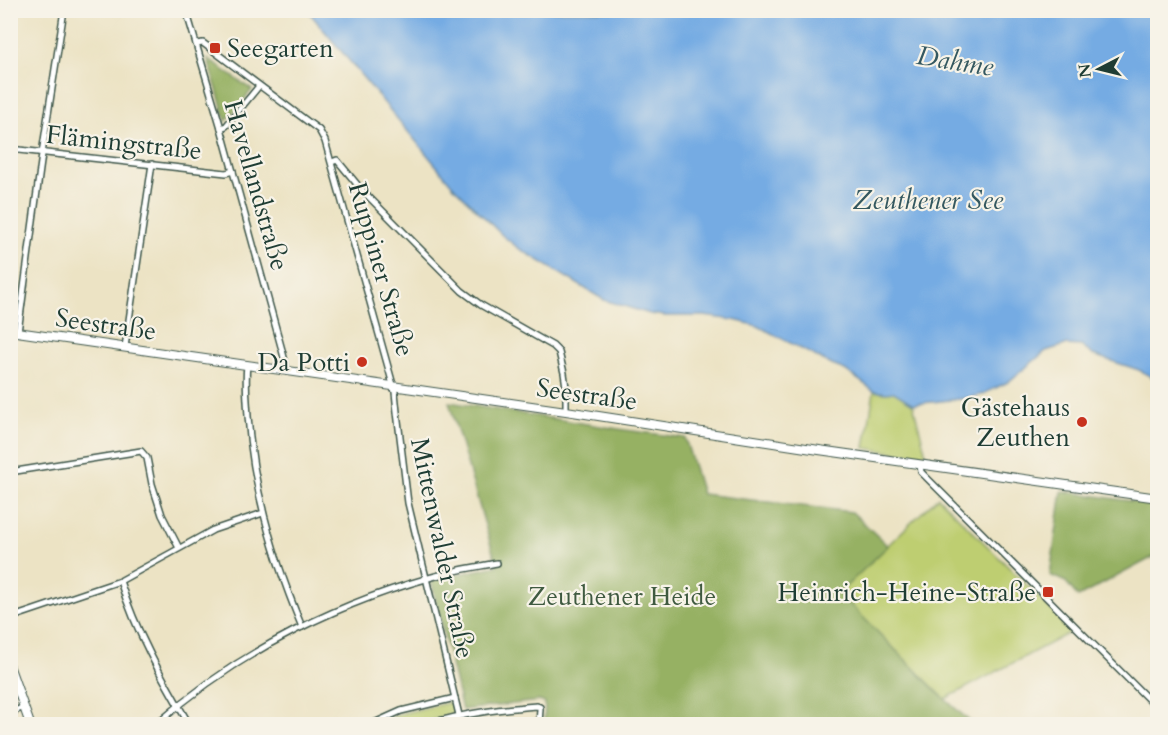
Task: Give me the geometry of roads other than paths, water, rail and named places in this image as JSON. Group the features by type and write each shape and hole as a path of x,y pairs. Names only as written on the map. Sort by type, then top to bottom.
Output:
{"main road":[{"name":"Seestraße","path":"14,332 1158,498"},
{"path":"10,668 30,724"}],"street":[{"path":"14,332 64,10"},
{"name":"Havellandstraße","path":"186,10 284,356 285,371"},
{"name":"Ruppiner Straße","path":"196,44 203,43 319,130 332,162 394,387"},
{"path":"221,128 226,126 259,86"},
{"name":"Flämingstraße","path":"10,149 226,173 233,171"},
{"path":"332,162 337,160 361,189 462,291 553,346 559,352 566,387 566,411"},
{"path":"125,348 152,164"},
{"path":"247,365 252,456 263,513 282,577 302,627"},
{"name":"Mittenwalder Straße","path":"394,387 408,503 459,715"},
{"path":"10,472 139,450 147,458 162,515 179,548"},
{"path":"920,465 921,472 1158,709"},
{"path":"10,618 120,581 213,530 263,513"},
{"path":"157,724 178,705 243,659 302,627 372,596 454,571 496,563"},
{"path":"120,581 129,609 156,668 189,724"},
{"path":"372,724 401,711 455,698"},
{"path":"429,724 459,715 537,706 540,707 539,724"},
{"path":"10,713 24,707"}],"water":[{"name":"Zeuthener See","path":"308,11 1157,11 1157,380 1139,370 1093,355 1081,346 1065,345 1046,351 1008,382 981,395 913,404 894,392 874,391 845,370 758,326 704,316 650,314 604,300 518,248 502,235 454,187"}],"place":[{"name":"Seegarten","path":"215,48"},
{"name":"Da Potti","path":"362,362"},
{"name":"Gästehaus Zeuthen","path":"1082,422"},
{"name":"Heinrich-Heine-Straße","path":"1048,592"}],"water label":[{"name":"Dahme","path":"955,61"}],"park label":[{"name":"Zeuthener Heide","path":"622,596"}]}
